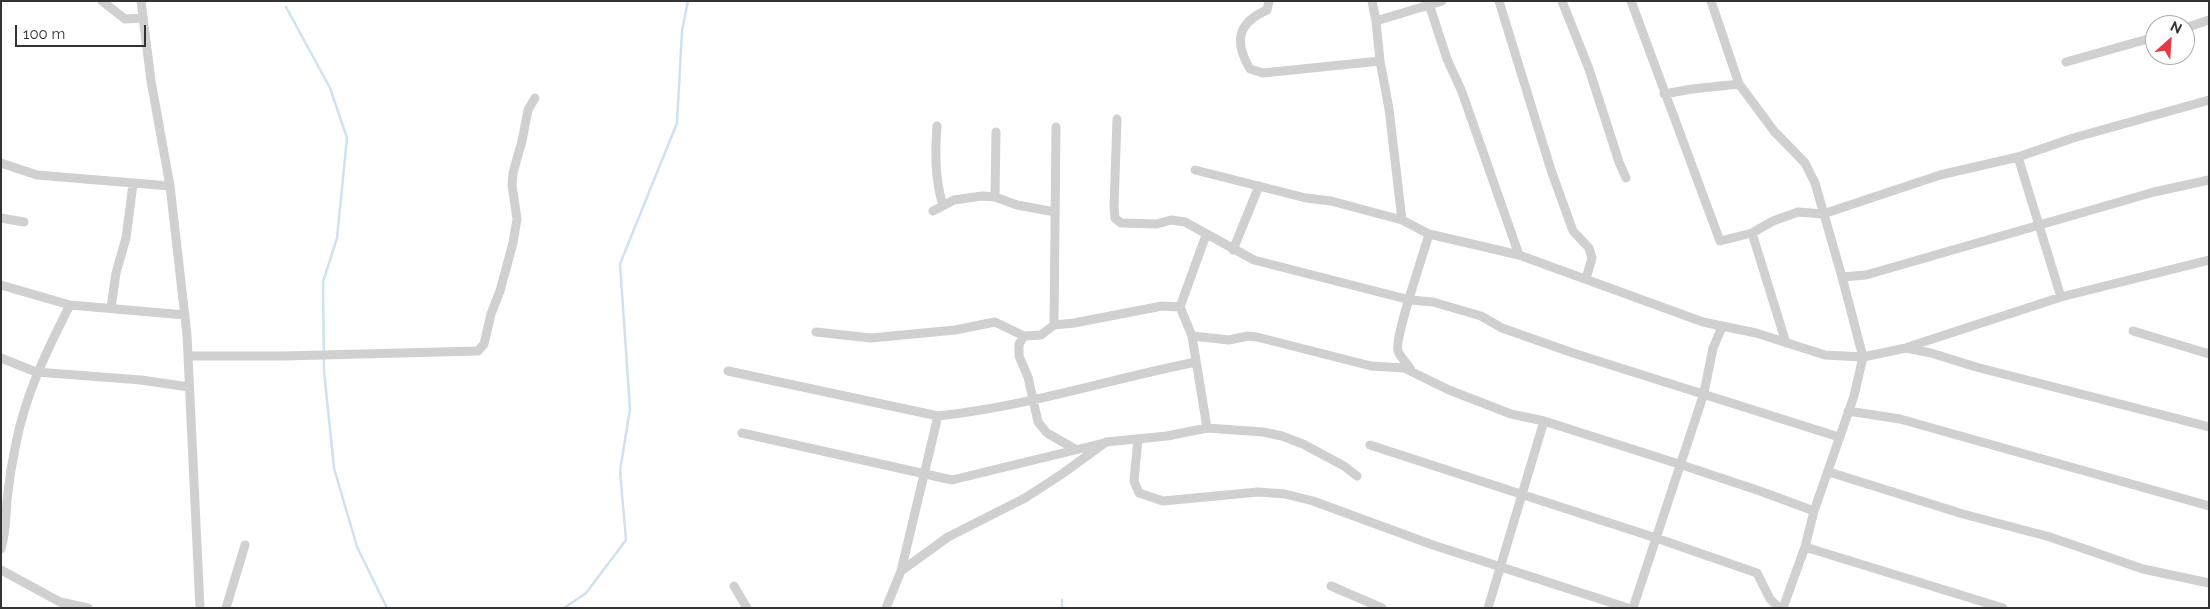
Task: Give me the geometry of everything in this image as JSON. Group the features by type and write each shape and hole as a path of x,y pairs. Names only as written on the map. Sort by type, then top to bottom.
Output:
{"street":[{"path":"102,1 125,19 143,18"},
{"path":"141,1 170,186 185,315 200,608"},
{"path":"1269,1 1267,10 1247,21 1240,34 1242,57 1250,69 1263,74 1380,61"},
{"path":"1376,21 1442,1"},
{"path":"1499,1 1551,170 1574,231 1589,248 1592,258 1586,279"},
{"path":"1562,1 1589,69 1626,178"},
{"path":"1631,1 1720,241 1752,233 1773,220 1798,212 1823,214 1940,175 2018,157 2082,136 2209,100"},
{"path":"1370,445 1521,493 1757,573 1770,599 1781,608 1805,547 1814,511 1829,472 1863,357 1815,183 1805,163 1774,131 1739,84 1711,1"},
{"path":"1428,4 1447,59 1462,92 1519,255"},
{"path":"1373,5 1380,61 1391,118 1402,220"},
{"path":"1373,5 1393,16"},
{"path":"2195,25 2209,20"},
{"path":"2066,62 2145,40"},
{"path":"1664,94 1739,84"},
{"path":"188,356 478,352 484,344 491,314 500,291 513,243 517,219 512,185 513,173 528,110 535,98"},
{"path":"1117,119 1114,170 1115,218 1121,223 1156,224 1170,220 1185,222 1254,260 1410,300 1433,302 1481,316 1502,328 1573,354 1704,392 1769,416 1839,436"},
{"path":"938,126 935,168 937,186 943,206"},
{"path":"1054,325 1056,127"},
{"path":"995,197 996,132"},
{"path":"2018,157 2061,297"},
{"path":"1,162 38,175 170,186"},
{"path":"1195,170 1306,198 1330,201 1402,220 1429,234 1519,255 1703,322 1746,331 1825,355 1863,357 1906,348 2061,297 2209,260"},
{"path":"1842,277 1866,275 1894,268 2154,192 2209,180"},
{"path":"111,308 116,273 126,238 133,184"},
{"path":"1234,250 1259,186"},
{"path":"933,211 954,200 968,197 995,197 1017,205 1055,212"},
{"path":"1,218 24,222"},
{"path":"1752,233 1786,343"},
{"path":"1412,370 1398,352 1398,346 1401,324 1429,234"},
{"path":"1206,235 1180,307 1192,336 1206,428"},
{"path":"1,284 70,305 185,315"},
{"path":"1,548 7,522 4,498 25,406 36,372 70,305"},
{"path":"816,332 871,338 955,330 995,322 1024,336 1041,335 1054,325 1162,306 1180,307"},
{"path":"1633,608 1704,392 1713,348 1722,327"},
{"path":"2133,331 2209,354"},
{"path":"1024,336 1019,344 1019,356 1028,377 1038,422 1042,428 1075,449"},
{"path":"1192,336 1229,340 1248,336 1257,337 1371,366 1412,370 1449,390 1511,414 1544,421 1679,464 1814,511"},
{"path":"1906,348 2209,427"},
{"path":"1,358 36,372 141,380 189,386"},
{"path":"728,371 938,416 967,413 1033,400 1141,373 1196,362"},
{"path":"1848,411 1900,419 2209,506"},
{"path":"886,608 901,571 938,416"},
{"path":"1488,608 1499,566 1544,421"},
{"path":"742,433 939,479 962,480 1106,442 1167,436 1206,428 1246,430 1282,436 1329,458 1358,476"},
{"path":"1138,439 1134,481 1139,493 1163,501 1258,492 1285,494 1313,501 1433,545 1628,608"},
{"path":"901,571 948,537 1025,498 1106,442"},
{"path":"1829,472 1964,514 2050,537 2143,569 2209,583"},
{"path":"226,608 245,545"},
{"path":"1805,547 2003,608"},
{"path":"1,570 60,602 88,608"},
{"path":"734,586 747,608"},
{"path":"1331,586 1382,608"}],"waterway":[{"path":"564,608 586,593 626,540 620,471 630,409 620,264 677,123 682,31 688,1"},
{"path":"286,7 330,88 347,138 337,238 323,282 324,371 334,468 357,547 387,608"},
{"path":"1062,600 1062,608"}]}
